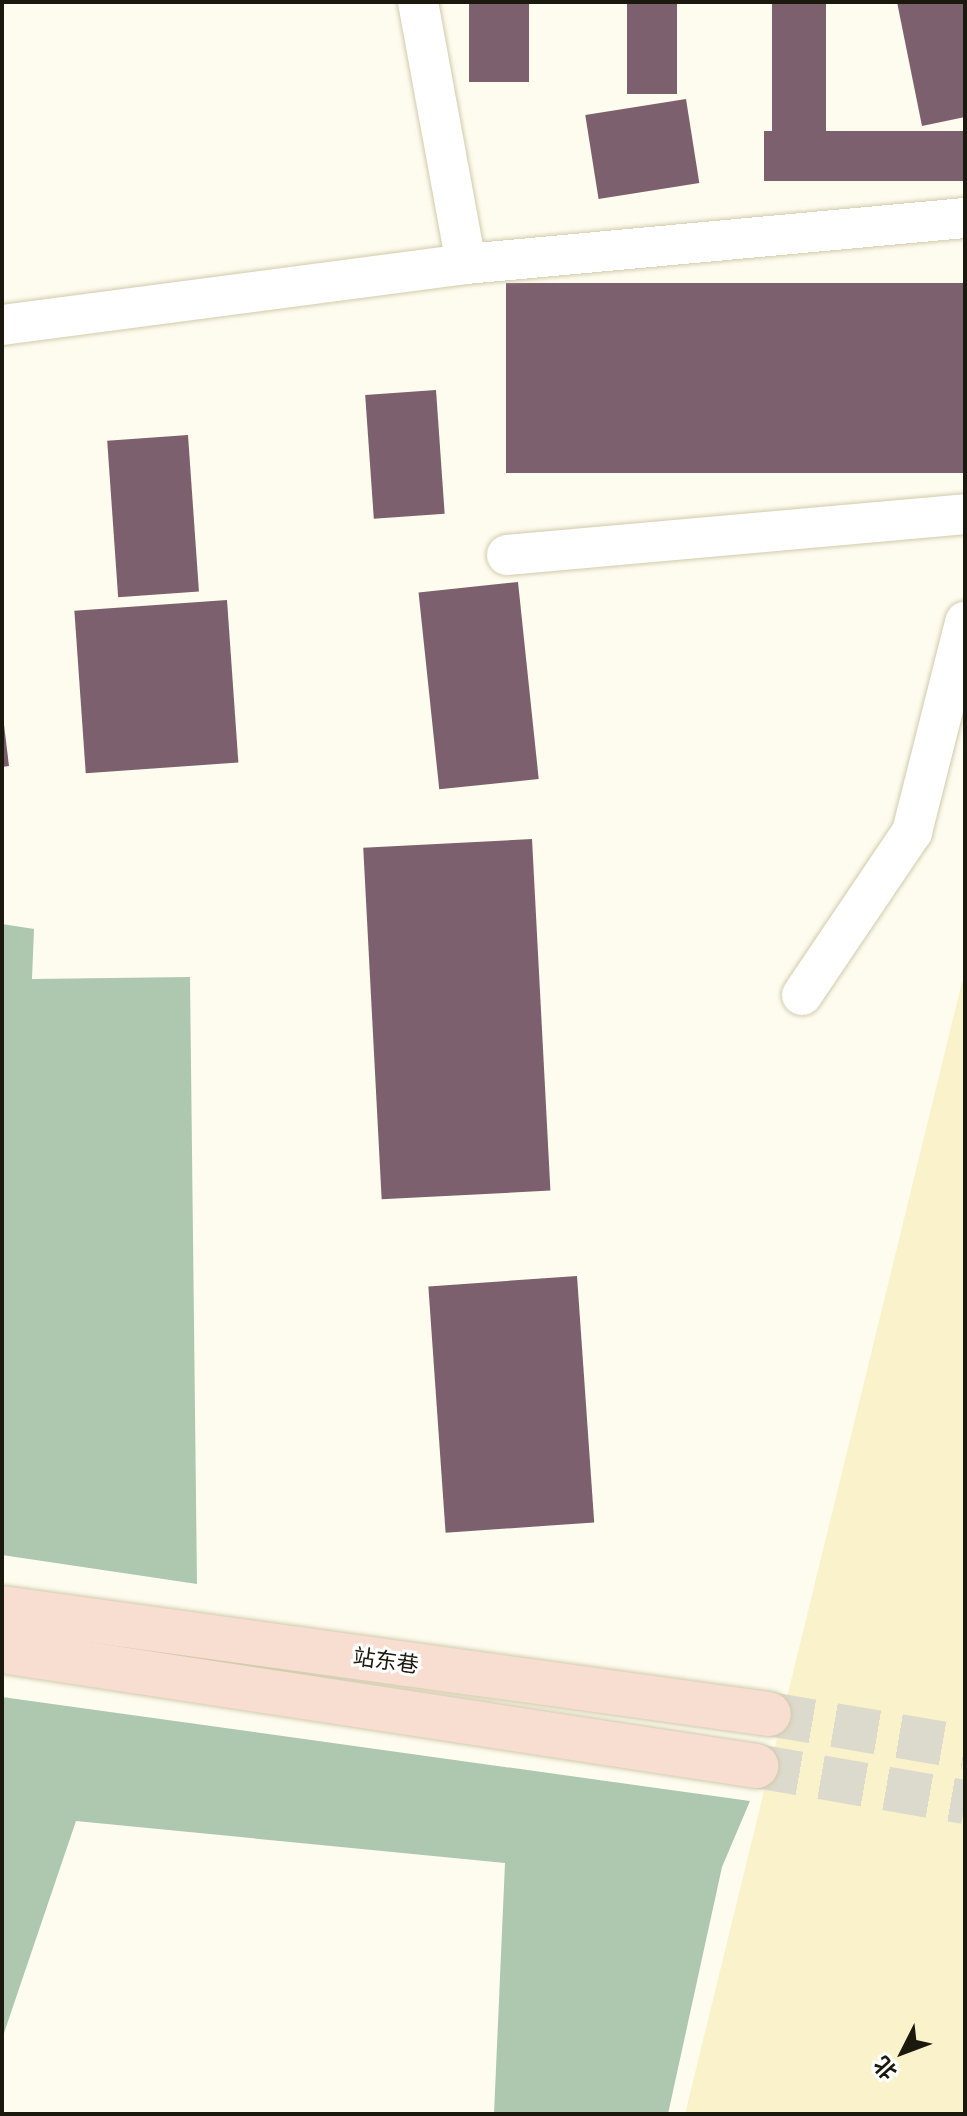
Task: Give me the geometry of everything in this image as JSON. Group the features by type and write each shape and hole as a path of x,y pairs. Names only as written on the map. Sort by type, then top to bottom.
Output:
{"main road":[{"name":"站东巷","path":"2,1608 769,1714"},
{"path":"2,1651 756,1766"}],"street":[{"path":"418,2 466,264"},
{"path":"2,325 466,264 965,218"},
{"path":"507,555 965,514"},
{"path":"802,995 912,832 965,622"}],"shaded area":[{"path":"965,976 965,2114 685,2114 962,982"}],"green space":[{"path":"2,924 34,929 32,979 190,977 197,1584 2,1555"},
{"path":"2,1697 750,1801 722,1867 668,2114 494,2114 505,1863 76,1821 2,2039"}],"building":[{"path":"469,2 529,2 529,82 469,82"},
{"path":"627,2 677,2 677,94 627,94"},
{"path":"772,2 826,2 826,136 772,136"},
{"path":"897,2 965,2 965,117 922,126"},
{"path":"686,99 699,183 599,199 585,115"},
{"path":"764,131 965,131 965,181 764,181"},
{"path":"506,283 965,283 965,473 506,473"},
{"path":"436,390 445,514 374,519 365,395"},
{"path":"188,435 199,592 118,597 107,441"},
{"path":"518,582 539,779 439,789 419,592"},
{"path":"227,600 238,763 86,773 74,611"},
{"path":"2,708 9,766 2,767"},
{"path":"532,839 550,1191 382,1199 363,848"},
{"path":"577,1276 594,1522 446,1533 428,1286"}],"tunnel":[{"path":"769,1714 965,1747"},
{"path":"756,1766 965,1802"}]}
